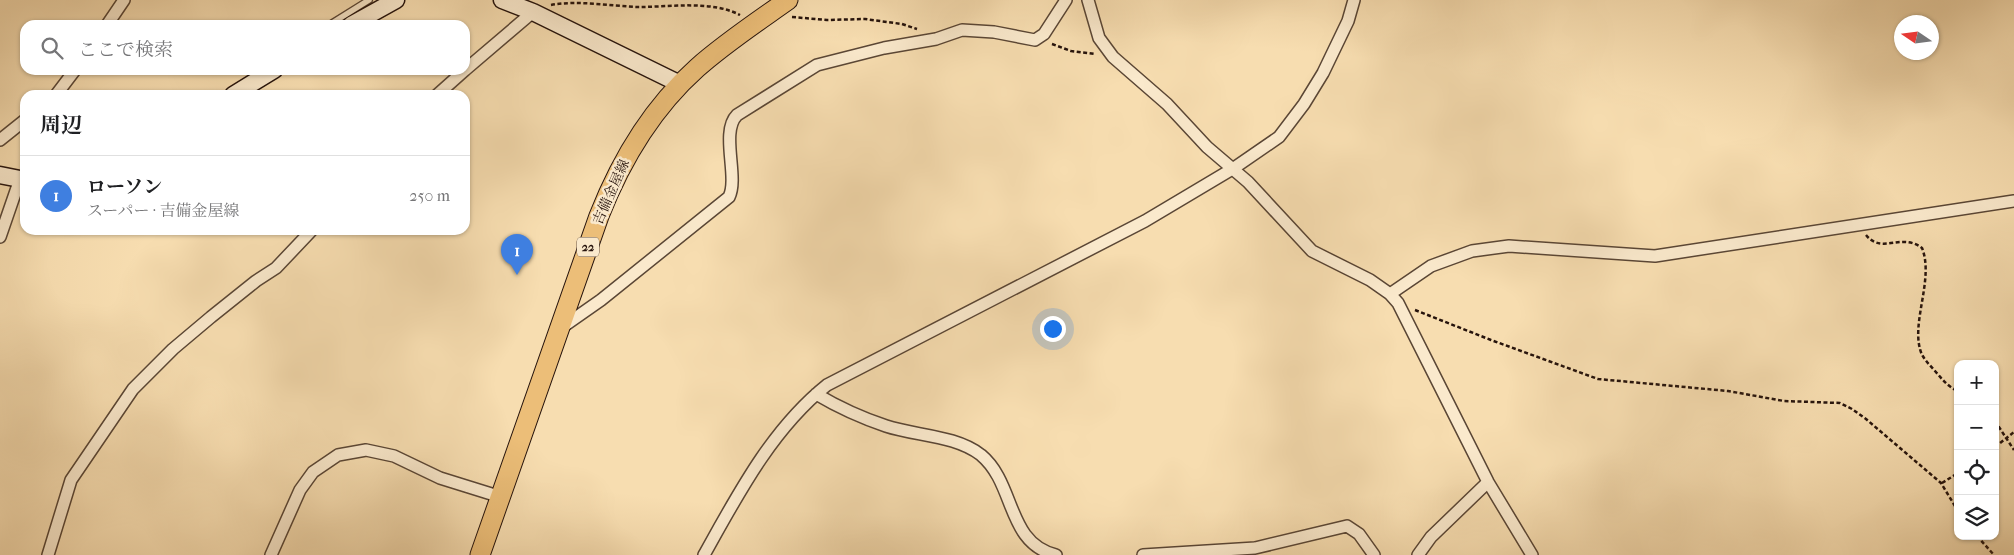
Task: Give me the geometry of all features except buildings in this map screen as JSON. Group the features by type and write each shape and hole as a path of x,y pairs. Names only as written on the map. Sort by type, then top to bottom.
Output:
{"main road":[{"name":"吉備金屋線","path":"480,555 599,216 618,170 643,130 680,84 711,56 788,0"}],"street":[{"path":"110,20 124,0"},
{"path":"360,20 396,0"},
{"path":"502,0 533,12 680,84"},
{"path":"559,329 616,289 729,197 732,188 730,153 732,123 737,115 817,65 962,30 1010,34 1035,40 1039,38 1066,0"},
{"path":"1088,0 1099,38 1113,58 1167,104 1207,147 1234,168 1312,251 1370,280 1394,298 1488,482 1532,555"},
{"path":"704,555 770,444 787,424 827,385 1145,221 1234,168 1279,137 1290,126 1324,73 1348,21 1354,0"},
{"path":"470,66 533,12"},
{"path":"60,90 71,75"},
{"path":"241,90 266,75"},
{"path":"443,90 459,75"},
{"path":"0,140 20,124"},
{"path":"0,175 20,180"},
{"path":"0,237 20,185"},
{"path":"1394,298 1432,266 1472,251 1508,246 1654,256 2014,201"},
{"path":"48,555 71,480 133,389 173,349 203,323 256,281 276,268 307,235"},
{"path":"816,394 836,405 886,426 955,443 980,455 993,469 1004,486 1015,520 1021,530 1039,549 1056,555"},
{"path":"271,555 300,490 313,472 338,456 366,450 394,456 440,478 501,497"},
{"path":"1418,555 1431,537 1488,482"},
{"path":"1143,555 1255,548 1347,526 1359,534 1374,555"}],"lane":[{"path":"337,20 368,0"}],"path":[{"path":"533,12 554,3 576,0 638,6 709,6 760,20 865,19 902,24 946,35"},
{"path":"1039,38 1061,48 1113,58"},
{"path":"1863,223 1867,237 1872,242 1884,244 1905,241 1922,248 1926,268 1919,333 1920,349 1925,361 1943,381 1954,388"},
{"path":"1394,298 1490,340 1598,379 1728,391 1784,401 1840,403 1866,419 1941,483 1954,504"},
{"path":"1999,427 2014,450"},
{"path":"1999,444 2014,432"},
{"path":"1941,483 1954,475"},
{"path":"1981,540 1994,555"}],"place":[{"name":"ローソン","path":"517,275"}]}
